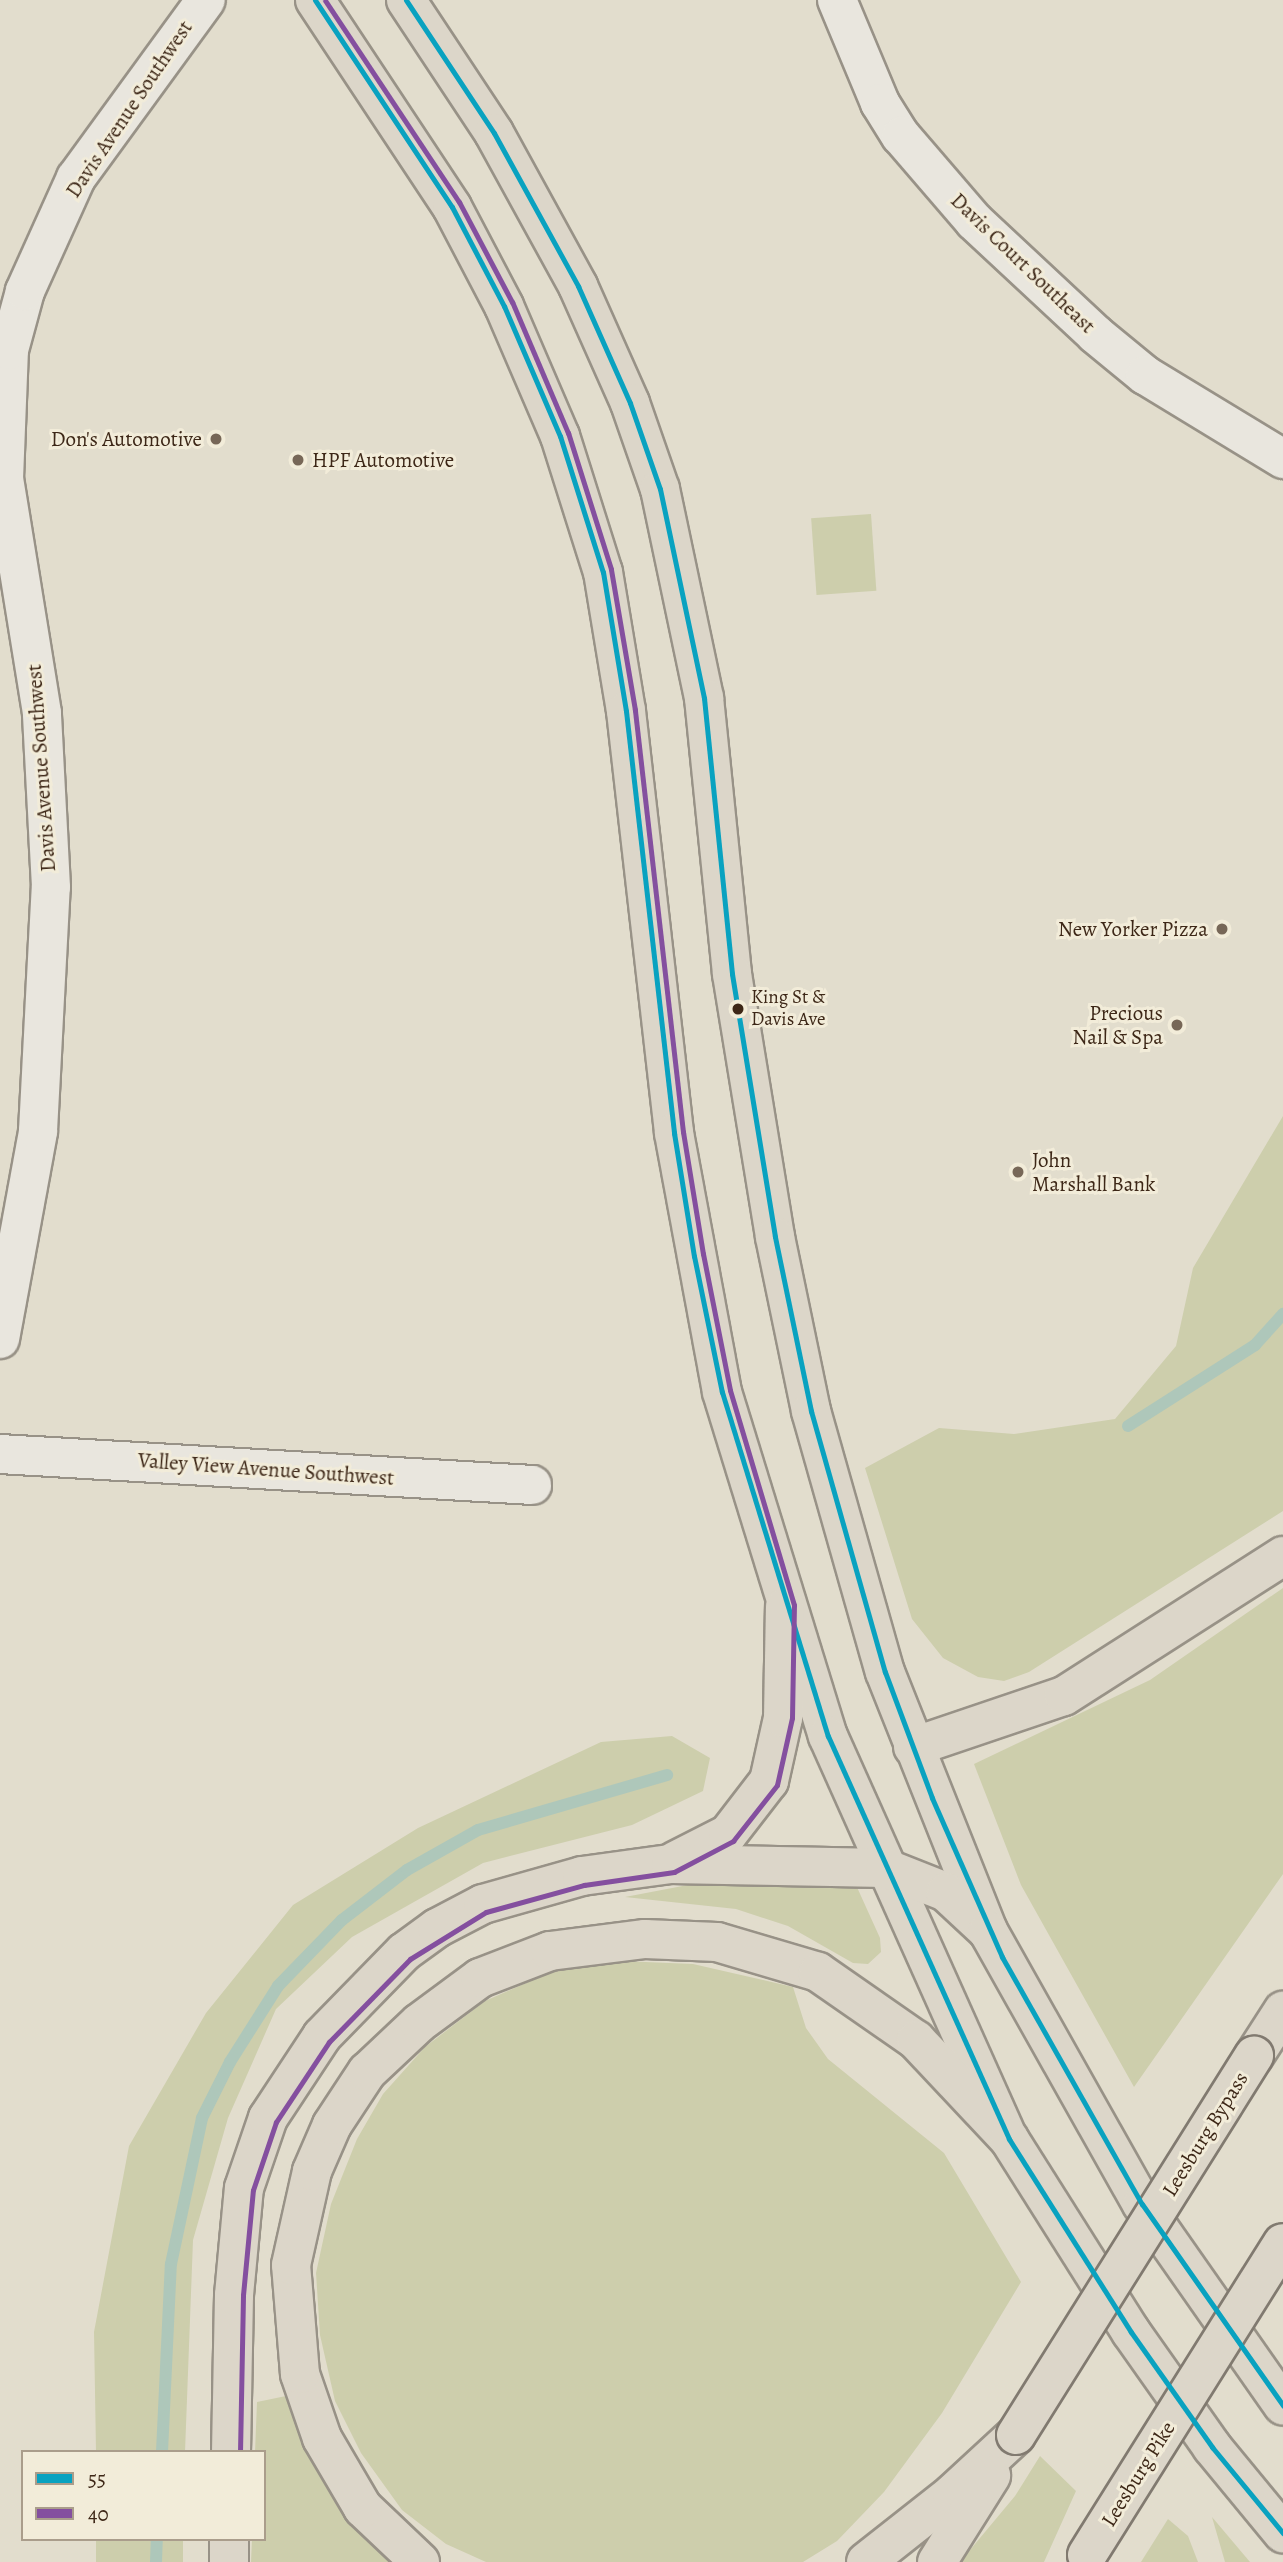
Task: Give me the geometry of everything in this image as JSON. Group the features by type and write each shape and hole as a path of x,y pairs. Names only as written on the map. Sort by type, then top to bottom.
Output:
{"main road":[{"path":"315,0 452,207 504,306 560,436 603,572 626,711 674,1133 694,1256 722,1392 785,1607 828,1735 885,1868 1009,2139 1131,2332 1213,2447 1283,2533"},
{"path":"406,0 494,133 578,286 630,403 660,489 704,698 732,974 775,1237 824,1465 885,1672 988,1931 1142,2204 1283,2406"},
{"path":"913,1747 1064,1696 1283,1556"},
{"path":"671,1864 728,1834 769,1781 783,1717 785,1607"},
{"path":"231,2450 234,2295 244,2188 268,2118 322,2036 404,1952 437,1928 483,1904 582,1876 671,1864 885,1868 946,1892 988,1931"},
{"path":"420,2562 363,2508 322,2438 300,2374 291,2265 312,2171 332,2125 367,2072 419,2022 480,1978 550,1951 645,1939 717,1942 769,1954 818,1972 864,2000 916,2040 1009,2139"},
{"name":"Leesburg Bypass","path":"1016,2435 1283,2011"},
{"name":"Leesburg Pike","path":"1085,2559 1283,2243"},
{"path":"866,2562 952,2494 1016,2435"},
{"path":"937,2562 1016,2435"},
{"path":"229,2541 229,2562"}],"street":[{"name":"Davis Avenue Southwest","path":"0,1339 38,1131 51,900 41,713 2,478 9,350 39,257 76,178 206,0"},
{"name":"Davis Court Southeast","path":"837,0 880,103 901,136 974,221 1095,334 1145,375 1283,459"},
{"name":"Valley View Avenue Southwest","path":"0,1454 532,1485"}],"green space":[{"path":"871,514 876,591 817,595 811,518"},
{"path":"1283,1116 1283,1511 1029,1672 1004,1681 978,1677 943,1658 912,1619 865,1468 939,1428 1014,1434 1115,1419 1176,1346 1193,1268"},
{"path":"1283,1588 1283,1874 1134,2087 1021,1885 974,1764 1150,1680"},
{"path":"672,1736 710,1758 703,1791 632,1825 483,1863 352,1937 276,2009 228,2118 193,2240 185,2450 96,2450 94,2332 129,2146 206,2013 293,1905 418,1828 601,1742"},
{"path":"693,1884 856,1885 880,1938 881,1952 868,1964 853,1963 788,1926 736,1909 625,1897"},
{"path":"621,1961 693,1964 793,1987 806,2028 828,2059 944,2153 1021,2282 942,2413 884,2492 837,2541 803,2562 486,2562 446,2544 402,2510 361,2453 335,2401 320,2335 316,2273 331,2204 357,2139 383,2094 425,2047 485,2001 551,1972"},
{"path":"286,2396 301,2430 397,2562 251,2562 252,2541 266,2541 266,2450 255,2450 257,2402"},
{"path":"1040,2456 1076,2491 1044,2562 960,2562 1015,2496"},
{"path":"1212,2517 1250,2562 1225,2562"},
{"path":"1168,2519 1188,2536 1198,2562 1141,2562"},
{"path":"96,2541 183,2541 183,2562 96,2562"}],"waterway":[{"path":"1128,1426 1255,1345 1283,1314"},
{"path":"162,2450 171,2264 202,2118 230,2062 278,1986 342,1920 407,1870 478,1830 667,1775"},
{"path":"156,2562 157,2541"}],"transit line":[{"name":"55","path":"315,0 452,207 504,306 560,436 603,572 626,711 674,1133 694,1256 722,1392 828,1736 1009,2139 1131,2332 1212,2447 1283,2533"},
{"name":"40","path":"240,2450 243,2295 253,2190 276,2122 329,2042 410,1959 486,1912 584,1885 674,1872 733,1841 777,1785 792,1718 794,1605 730,1390 703,1254 683,1132 635,710 611,569 568,433 512,302 459,202 325,0"},
{"name":"55","path":"406,0 494,133 578,286 630,403 660,489 704,698 732,974 775,1237 811,1411 885,1672 932,1798 1002,1957 1142,2204 1283,2405"}],"place":[{"name":"Don's Automotive","path":"216,439"},
{"name":"HPF Automotive","path":"298,460"},
{"name":"New Yorker Pizza","path":"1222,929"},
{"name":"King St & Davis Ave","path":"738,1009"},
{"name":"Precious Nail & Spa","path":"1177,1025"},
{"name":"John Marshall Bank","path":"1018,1172"}]}
